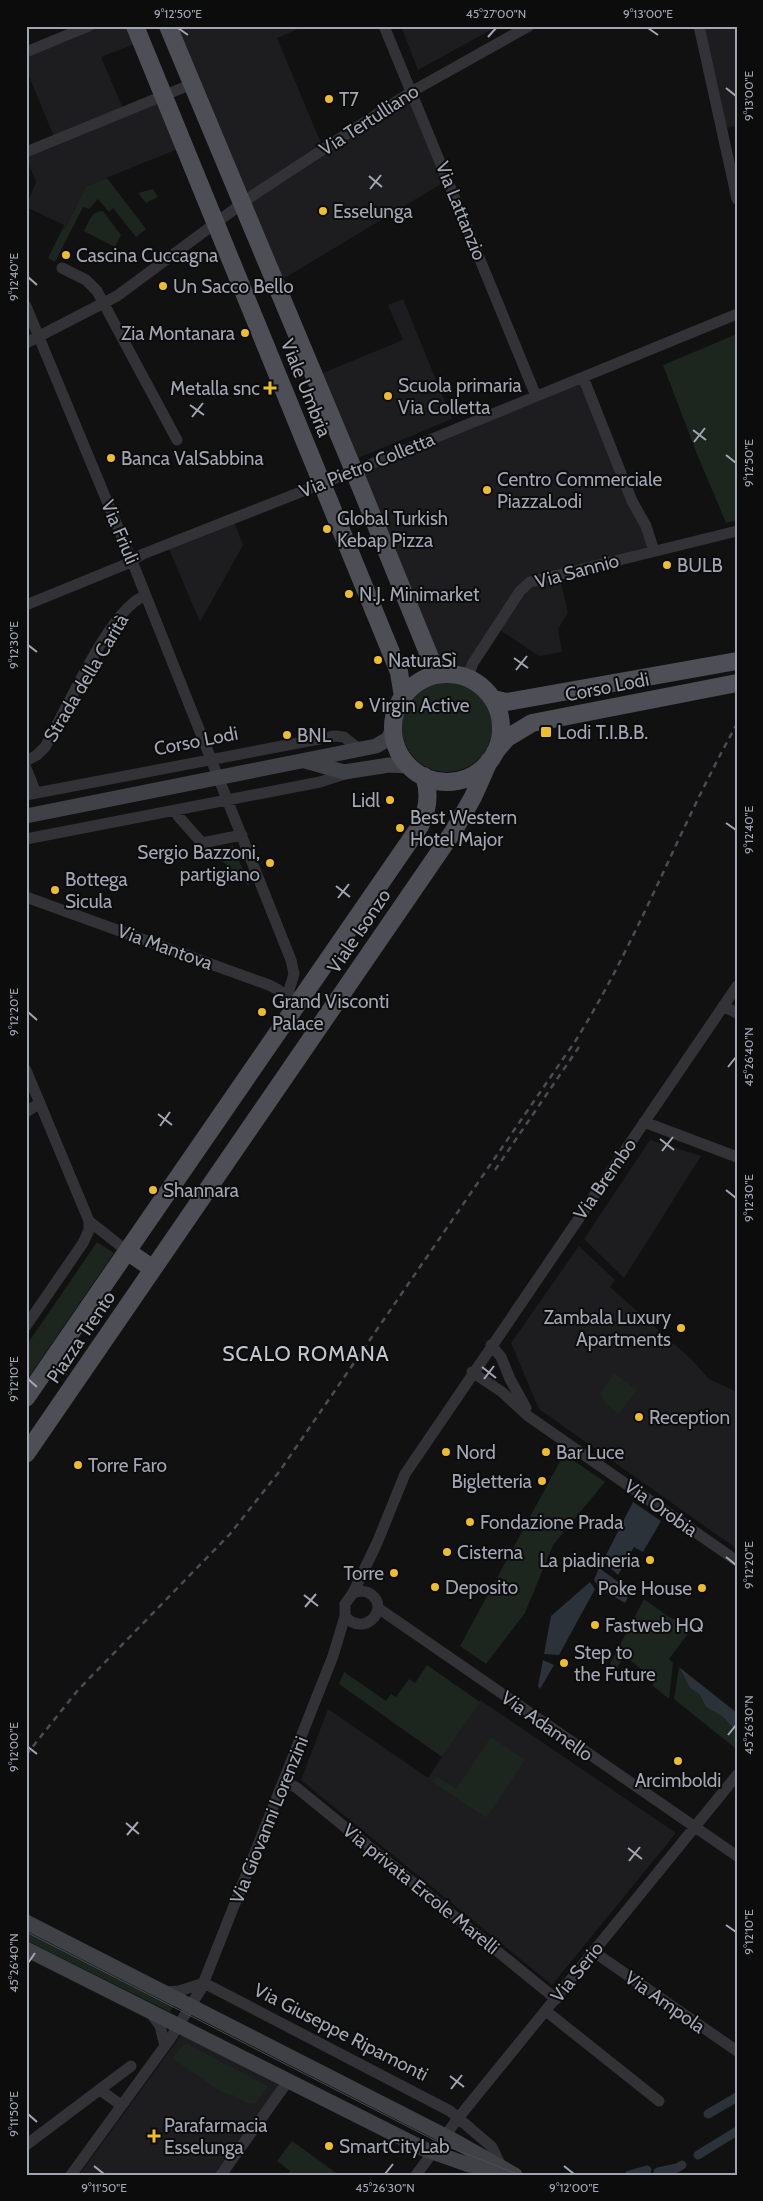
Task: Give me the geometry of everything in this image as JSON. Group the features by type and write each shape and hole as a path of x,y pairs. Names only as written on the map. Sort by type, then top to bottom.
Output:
{"main road":[{"name":"Viale Umbria","path":"135,26 407,692"},
{"name":"Viale Umbria","path":"168,26 431,660 441,674"},
{"name":"Corso Lodi","path":"493,699 507,702 737,661"},
{"path":"441,674 456,674 472,680 493,699 500,715 501,727 492,756 473,775 458,780 439,781 416,771 398,749 393,729 396,712 407,692 427,678 441,674"},
{"name":"Corso Lodi","path":"492,756 508,738 532,723 737,683"},
{"name":"Viale Isonzo","path":"153,1269 453,832 466,811 492,756"},
{"name":"Viale Isonzo","path":"121,1247 290,1004 420,826 425,816 427,799 416,771"},
{"path":"121,1247 153,1269"},
{"name":"Piazza Trento","path":"26,1398 121,1247"},
{"name":"Piazza Trento","path":"26,1454 153,1269"}],"street":[{"path":"26,52 89,26"},
{"name":"Via Lattanzio","path":"384,26 536,396"},
{"name":"Via Tertulliano","path":"26,343 124,292 241,204 411,92 529,26"},
{"path":"699,26 737,199"},
{"path":"26,152 192,84"},
{"path":"62,268 89,282 104,304 177,440"},
{"name":"Via Friuli","path":"26,306 229,800 293,966 294,974 290,1004"},
{"name":"Via Pietro Colletta","path":"26,605 132,561 143,554 322,484 737,314"},
{"path":"583,377 632,501 646,526 654,551"},
{"name":"Via Sannio","path":"472,680 470,671 473,663 520,592 530,582 737,531"},
{"name":"Strada della Carità","path":"26,761 35,757 45,747 96,653 115,624 132,604 146,596"},
{"path":"26,816 382,744 388,740 393,729"},
{"name":"Corso Lodi","path":"26,768 31,794 335,736 344,737 360,749"},
{"path":"303,761 348,772"},
{"path":"26,839 320,782 348,772 389,765 416,771"},
{"path":"176,811 178,816 202,842 242,835"},
{"name":"Via Mantova","path":"26,897 268,985 280,990 290,1004"},
{"name":"Via Brembo","path":"472,1372 737,986"},
{"path":"723,1006 737,1013"},
{"path":"26,1070 89,1221 89,1230 83,1243 26,1326"},
{"path":"26,1112 40,1103"},
{"path":"644,1122 737,1157"},
{"path":"89,1221 121,1247"},
{"path":"83,1243 96,1238 121,1247"},
{"path":"490,1345 501,1357 510,1379 536,1421"},
{"name":"Via Orobia","path":"472,1372 494,1386 536,1421 737,1561"},
{"name":"Via Giovanni Lorenzini","path":"192,2007 204,1983 333,1656 345,1616 345,1604 353,1593 377,1543 404,1474 472,1372"},
{"path":"494,1386 505,1385 510,1379"},
{"name":"Via Giovanni Lorenzini","path":"367,1592 368,1575 377,1543"},
{"path":"345,1616 354,1624 365,1624 376,1613 375,1599 367,1592 353,1593"},
{"name":"Via Adamello","path":"376,1613 400,1624 737,1856"},
{"name":"Via Giovanni Lorenzini","path":"333,1656 345,1634 354,1624"},
{"name":"Via Serio","path":"459,2118 737,1775"},
{"name":"Via privata Ercole Marelli","path":"284,1781 297,1788 556,1998"},
{"path":"26,1922 445,2136 508,2171"},
{"path":"26,1948 151,2013 432,2153 469,2165 508,2171"},
{"name":"Via Ampola","path":"594,1952 737,2051"},
{"path":"163,1992 179,1991 204,1983"},
{"name":"Via Giuseppe Ripamonti","path":"204,1983 450,2111 492,2147 508,2171"},
{"path":"71,2175 192,2007"},
{"path":"546,2011 659,2101"},
{"path":"151,2013 160,2026 165,2046"},
{"path":"26,2145 131,2066"},
{"path":"221,2175 288,2082"},
{"path":"100,2090 121,2105"},
{"path":"416,2175 459,2118"}],"shaded area":[{"path":"91,26 134,26 140,42 101,57 124,111 55,139 26,69 26,53"},
{"path":"169,26 305,26 277,38 323,148 241,202"},
{"path":"401,26 498,26 418,70"},
{"path":"701,26 737,26 737,126 723,128"},
{"path":"410,96 446,181 278,282 243,204"},
{"path":"163,97 183,147 86,186 65,229 63,228 64,225 26,207 36,182 26,158 26,153"},
{"path":"107,178 146,229 136,237 113,208 109,212 98,199 89,209 83,207 55,262 48,258 86,186"},
{"path":"153,189 158,197 146,203 138,193"},
{"path":"103,211 121,235 115,247 84,231 93,215"},
{"name":"Scuola primaria Via Colletta","path":"403,299 452,419 358,458 323,373 403,340 388,305"},
{"path":"737,334 737,520 726,523 663,365"},
{"path":"581,380 651,550 559,573 568,613 558,629 562,652 539,656 494,626 463,675 439,673 358,472"},
{"path":"234,522 243,545 200,622 169,549"},
{"path":"438,682 456,682 472,689 485,702 492,718 492,736 485,752 472,765 456,772 438,772 422,765 409,752 402,736 402,718 409,702 422,689"},
{"path":"233,846 250,887 210,850"},
{"path":"650,1140 701,1156 624,1278 584,1239"},
{"path":"97,1242 114,1253 26,1381 26,1346"},
{"path":"579,1246 615,1280 610,1287 691,1359 709,1379 737,1392 737,1549 539,1409 511,1343"},
{"path":"614,1373 637,1390 619,1414 605,1403 600,1394"},
{"path":"564,1454 605,1482 553,1545 525,1613 486,1664 460,1646"},
{"path":"633,1502 661,1521 643,1552 634,1547 618,1575 603,1561"},
{"path":"599,1568 631,1591 625,1603 597,1587 594,1580"},
{"path":"590,1582 595,1589 559,1655 544,1654 551,1616"},
{"path":"644,1599 669,1617 693,1627 669,1659 673,1663 669,1699 653,1686 653,1679 625,1656 617,1668 610,1664"},
{"path":"543,1660 554,1665 540,1689 538,1686"},
{"path":"427,1665 480,1702 442,1757 339,1684 344,1672 386,1701 391,1694 396,1697 409,1679 415,1683"},
{"path":"679,1667 690,1688 700,1695 706,1707 723,1717 737,1733 735,1748 674,1699"},
{"path":"679,1667 737,1713 737,1733 723,1717 706,1707 700,1695 690,1688"},
{"path":"480,1700 676,1833 552,1985 301,1780 328,1709 428,1778"},
{"path":"491,1737 525,1760 486,1818 433,1782 437,1776 456,1789"},
{"path":"26,1928 175,2004 170,2012 26,1940"},
{"path":"181,2035 280,2083 216,2175 79,2175"},
{"path":"187,2044 268,2086 255,2104 247,2103 235,2096 221,2092 172,2058 183,2045"},
{"path":"292,2141 339,2175 287,2175 290,2171 277,2161"}],"waterway":[{"path":"708,2114 737,2097"},
{"path":"698,2155 737,2131"},
{"path":"658,2172 682,2165"},
{"path":"629,2175 647,2170"}],"tram line":[{"path":"26,1932 446,2146 520,2175"}],"railway":[{"path":"26,1755 78,1690 230,1534 279,1472 576,1040 620,962 696,803 737,724"},
{"path":"495,1170 581,1044"}],"place":[{"name":"T7","path":"329,99"},
{"name":"Esselunga","path":"323,211"},
{"name":"Cascina Cuccagna","path":"66,255"},
{"name":"Un Sacco Bello","path":"163,286"},
{"name":"Zia Montanara","path":"245,333"},
{"name":"Metalla snc","path":"270,388"},
{"name":"Scuola primaria Via Colletta","path":"388,396"},
{"name":"Banca ValSabbina","path":"111,458"},
{"name":"Centro Commerciale PiazzaLodi","path":"487,490"},
{"name":"Global Turkish Kebap Pizza","path":"327,529"},
{"name":"BULB","path":"667,565"},
{"name":"N.J. Minimarket","path":"349,594"},
{"name":"NaturaSì","path":"378,660"},
{"name":"Virgin Active","path":"359,705"},
{"name":"Lodi T.I.B.B.","path":"546,732"},
{"name":"BNL","path":"287,735"},
{"name":"Lidl","path":"390,800"},
{"name":"Best Western Hotel Major","path":"400,828"},
{"name":"Sergio Bazzoni, partigiano","path":"270,863"},
{"name":"Bottega Sicula","path":"55,890"},
{"name":"Grand Visconti Palace","path":"262,1012"},
{"name":"Shannara","path":"153,1190"},
{"name":"Zambala Luxury Apartments","path":"681,1328"},
{"name":"Reception","path":"639,1417"},
{"name":"Nord","path":"446,1452"},
{"name":"Bar Luce","path":"546,1452"},
{"name":"Torre Faro","path":"78,1465"},
{"name":"Bigletteria","path":"542,1481"},
{"name":"Fondazione Prada","path":"470,1522"},
{"name":"Cisterna","path":"447,1552"},
{"name":"La piadineria","path":"650,1560"},
{"name":"Torre","path":"394,1573"},
{"name":"Deposito","path":"435,1587"},
{"name":"Poke House","path":"702,1588"},
{"name":"Fastweb HQ","path":"595,1625"},
{"name":"Step to the Future","path":"564,1663"},
{"name":"Arcimboldi","path":"678,1761"},
{"name":"Parafarmacia Esselunga","path":"154,2136"},
{"name":"SmartCityLab","path":"329,2146"}],"district":[{"name":"SCALO ROMANA","path":"306,1353"}]}
